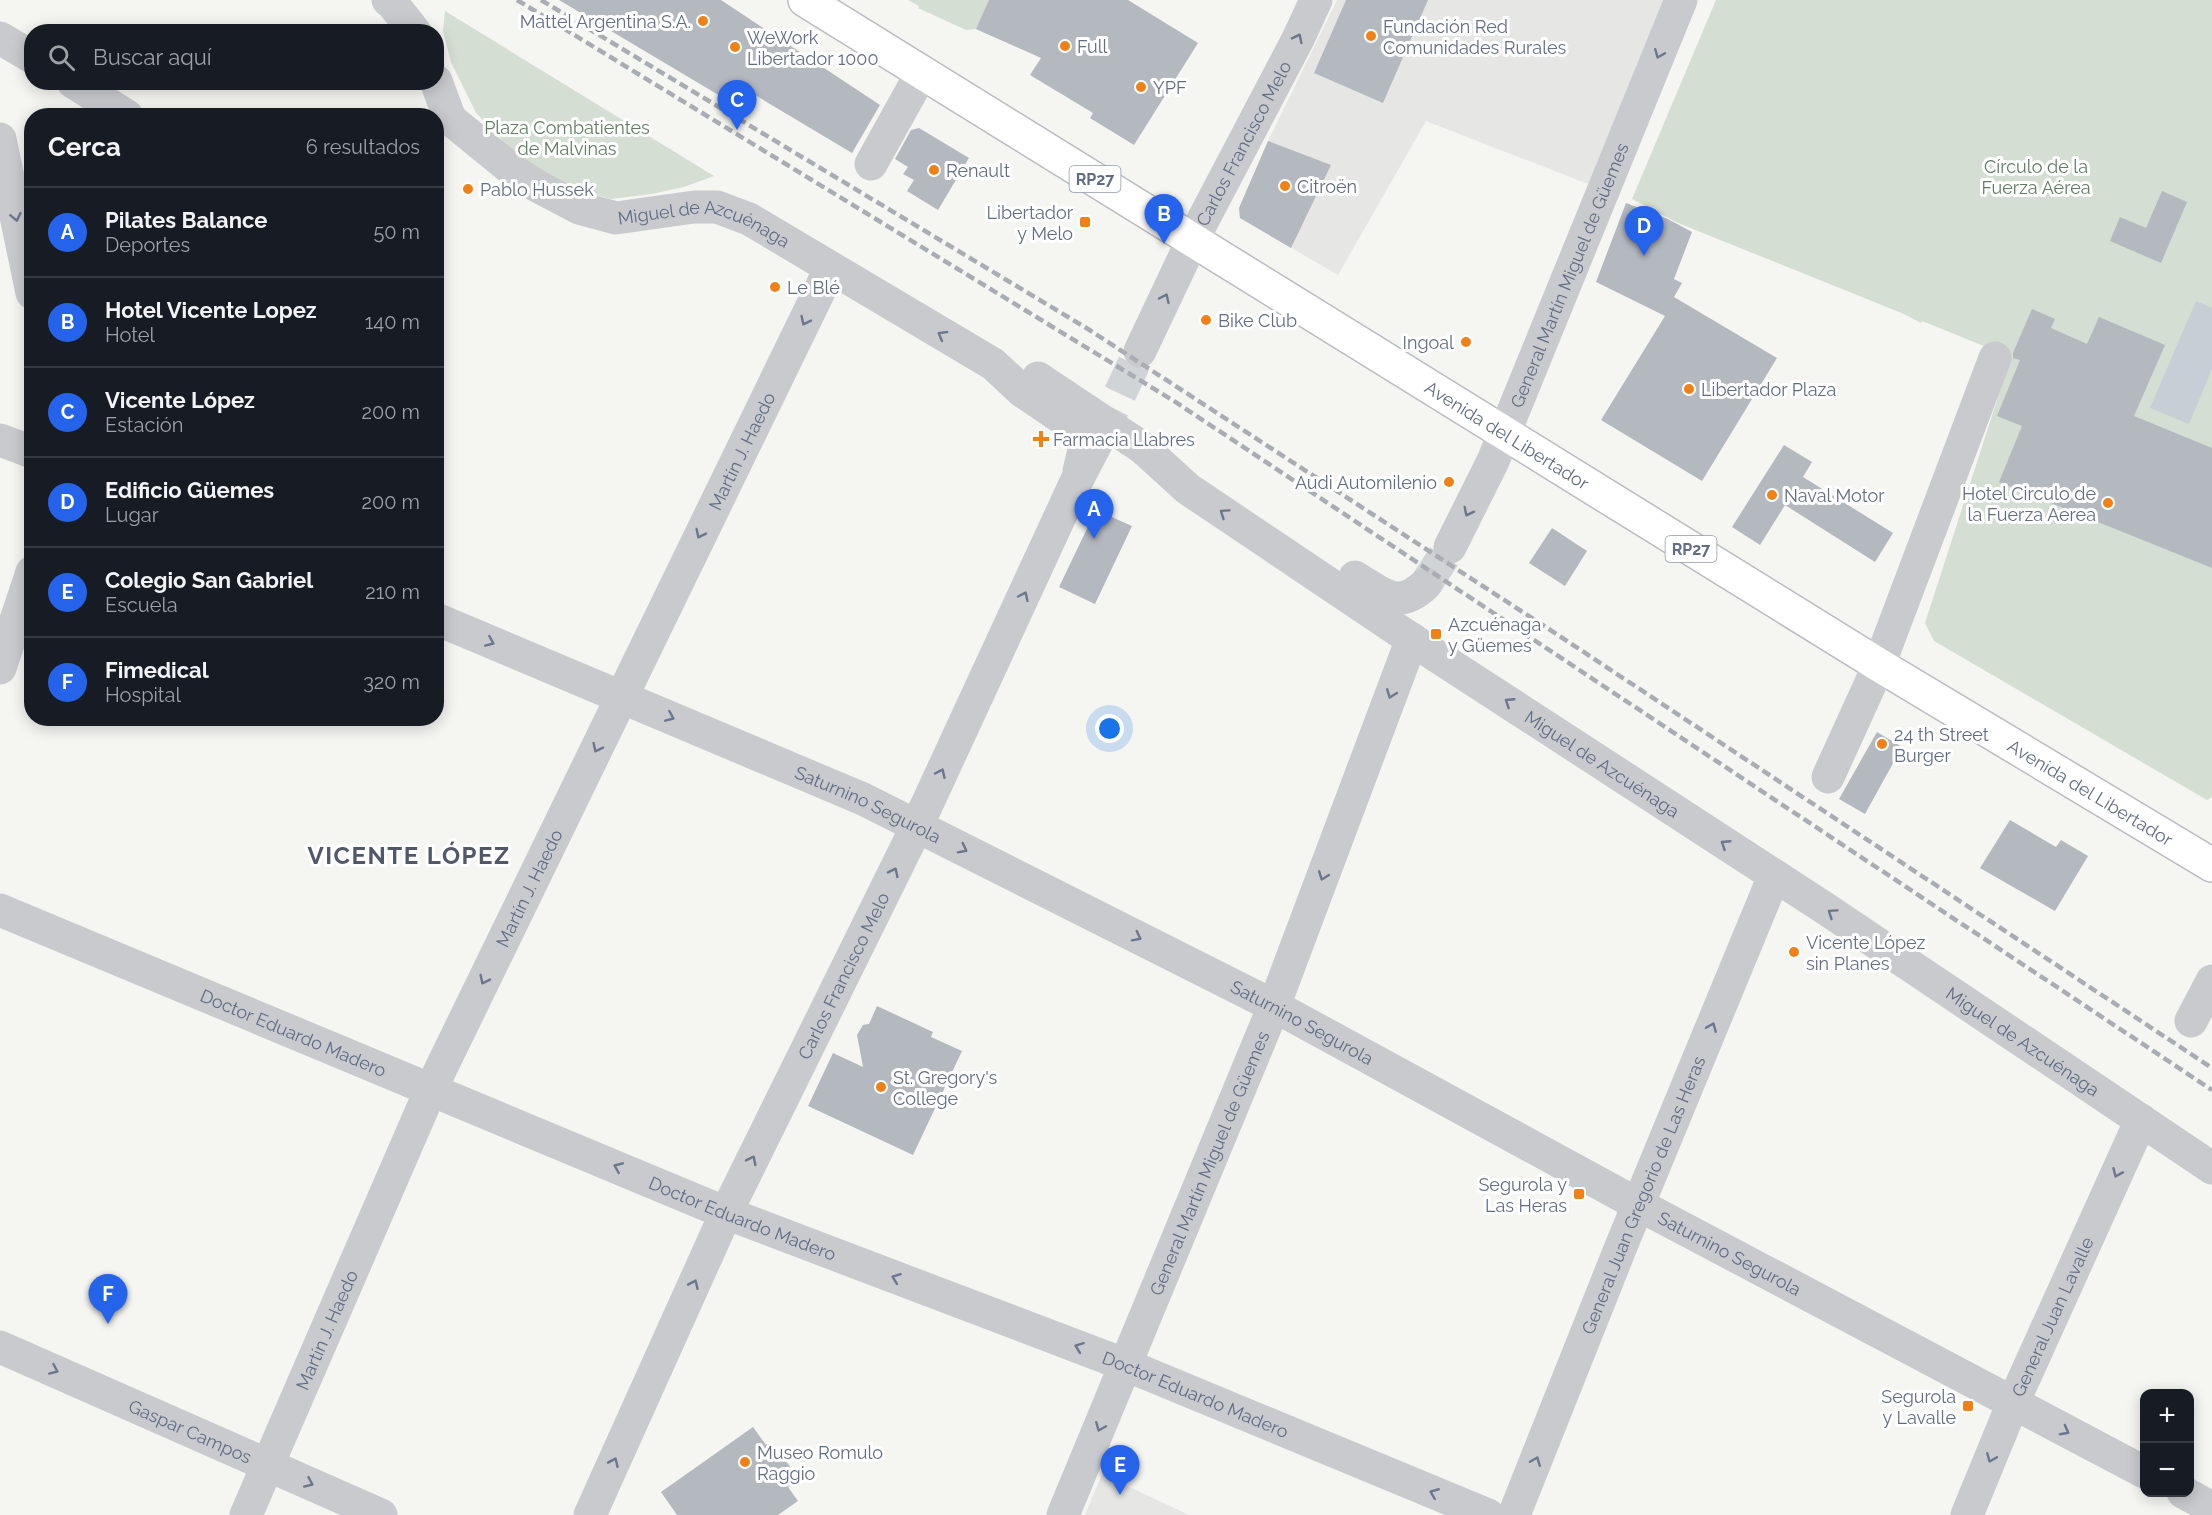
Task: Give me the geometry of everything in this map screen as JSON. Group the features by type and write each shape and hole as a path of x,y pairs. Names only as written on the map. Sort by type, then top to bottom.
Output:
{"main road":[{"name":"Avenida del Libertador","path":"805,0 921,74 1193,239 1879,665 2212,865"}],"street":[{"path":"388,0 409,24"},
{"name":"Carlos Francisco Melo","path":"1140,351 1193,239 1299,39 1316,0"},
{"name":"General Martín Miguel de Güemes","path":"1450,547 1486,476 1681,0"},
{"path":"0,38 24,52"},
{"path":"871,164 921,74"},
{"path":"86,90 115,108"},
{"name":"Miguel de Azcuénaga","path":"437,90 440,108"},
{"name":"Miguel de Azcuénaga","path":"444,126 537,186 579,208 616,218 694,207 717,207 750,219 830,269 993,364 1022,391 1065,420 1082,434 1085,446 1076,484"},
{"path":"0,139 24,254"},
{"name":"Martín J. Haedo","path":"246,1515 431,1089 830,269"},
{"path":"1828,777 1879,665 1995,358"},
{"name":"Miguel de Azcuénaga","path":"993,364 1038,378 1143,448 1188,489 2212,1168"},
{"name":"Carlos Francisco Melo","path":"590,1515 726,1213 917,826 1099,438"},
{"path":"0,440 24,449"},
{"path":"1267,542 1292,544 1322,556 1390,599 1401,599 1416,594 1426,584"},
{"path":"0,668 24,596"},
{"name":"Saturnino Segurola","path":"444,622 863,799 1274,1006 1639,1205 2140,1469"},
{"name":"General Martín Miguel de Güemes","path":"1063,1515 1274,1006 1412,639"},
{"name":"General Juan Gregorio de Las Heras","path":"1514,1515 1774,876"},
{"name":"Doctor Eduardo Madero","path":"0,910 726,1213 1125,1365 1488,1515"},
{"path":"2191,1021 2212,981"},
{"name":"General Juan Lavalle","path":"1967,1515 2013,1403 2141,1120"},
{"name":"Gaspar Campos","path":"0,1347 381,1515"},
{"path":"2192,1497 2212,1508"}],"shaded area":[{"path":"1337,0 1666,0 1588,184 1426,121 1338,275 1240,218 1239,208 1268,141"},
{"path":"2196,301 2212,308 2212,369 2189,424 2150,408"},
{"path":"1102,1474 1189,1515 1085,1515"}],"green space":[{"path":"908,0 1051,0 1028,52 976,29 966,30 918,8 919,6"},
{"name":"Círculo de la Fuerza Aérea","path":"1716,0 2212,0 2212,797 2207,800 1934,641 1925,623 2011,357 1922,321 1921,323 1904,314 1678,223 1632,199"},
{"name":"Plaza Combatientes de Malvinas","path":"445,11 714,176 684,187 611,199 577,190 542,174 511,149 476,113 451,62 444,24"}],"building":[{"name":"WeWork Libertador 1000","path":"559,0 721,0 880,105 852,153 750,92 742,109"},
{"path":"989,0 1128,0 1198,43 1134,145 1090,118 1093,113 1030,75 1041,58 976,29"},
{"name":"Fundación Red Comunidades Rurales","path":"1346,0 1428,0 1383,103 1314,73"},
{"name":"Renault","path":"919,128 969,158 938,210 907,191 914,180 903,174 908,167 895,159 911,130"},
{"name":"Citroën","path":"1268,141 1331,165 1291,248 1240,218 1239,208"},
{"path":"2162,191 2187,202 2161,263 2110,241 2120,217 2146,228"},
{"name":"Libertador Plaza","path":"1626,203 1668,219 1692,232 1674,279 1682,283 1674,297 1777,358 1702,481 1601,420 1665,316 1596,282"},
{"path":"2032,309 2055,319 2051,328 2087,344 2099,317 2165,345 2134,416 2212,448 2212,568 1999,482 2022,426 1997,416 2020,360 2013,358 2013,353"},
{"path":"1784,445 1812,462 1803,477 1893,533 1875,562 1785,505 1760,545 1732,527"},
{"path":"1096,510 1132,526 1095,604 1059,587"},
{"path":"1552,528 1587,551 1565,586 1529,563"},
{"path":"1877,732 1902,747 1865,814 1839,799"},
{"path":"2010,820 2056,847 2061,840 2088,856 2055,911 1980,868"},
{"name":"St. Gregory's College","path":"877,1006 933,1032 931,1037 962,1051 913,1155 808,1106 833,1053 863,1067 857,1035 863,1025 869,1024"},
{"name":"Museo Romulo Raggio","path":"753,1427 766,1445 773,1451 777,1448 795,1474 789,1478 793,1483 788,1487 798,1501 778,1515 677,1515 661,1492"}],"tunnel":[{"path":"1099,438 1140,351"},
{"path":"1426,584 1450,547"}],"railway":[{"path":"517,0 1174,401 2212,1090"},
{"path":"541,0 1088,329 1561,637 2212,1068"}],"place":[{"name":"Mattel Argentina S.A.","path":"703,21"},
{"name":"Fundación Red Comunidades Rurales","path":"1371,36"},
{"name":"Full","path":"1065,46"},
{"name":"WeWork Libertador 1000","path":"735,47"},
{"name":"YPF","path":"1141,87"},
{"name":"Vicente López","path":"737,130"},
{"name":"Renault","path":"934,170"},
{"name":"Citroën","path":"1285,186"},
{"name":"Pablo Hussek","path":"468,189"},
{"name":"Libertador y Melo","path":"1085,222"},
{"name":"Hotel Vicente Lopez","path":"1164,244"},
{"name":"Edificio Güemes","path":"1644,256"},
{"name":"Le Blé","path":"775,287"},
{"name":"Bike Club","path":"1206,320"},
{"name":"Ingoal","path":"1466,342"},
{"name":"Libertador Plaza","path":"1689,389"},
{"name":"Farmacia Llabres","path":"1041,439"},
{"name":"Audi Automilenio","path":"1449,482"},
{"name":"Naval Motor","path":"1772,495"},
{"name":"Hotel Circulo de la Fuerza Aerea","path":"2108,503"},
{"name":"Pilates Balance","path":"1094,539"},
{"name":"Azcuénaga y Güemes","path":"1436,634"},
{"name":"24 th Street Burger","path":"1882,744"},
{"name":"Vicente López sin Planes","path":"1794,952"},
{"name":"St. Gregory's College","path":"881,1087"},
{"name":"Segurola y Las Heras","path":"1579,1194"},
{"name":"Fimedical","path":"108,1324"},
{"name":"Segurola y Lavalle","path":"1968,1406"},
{"name":"Museo Romulo Raggio","path":"745,1462"},
{"name":"Colegio San Gabriel","path":"1120,1495"}],"district":[{"name":"VICENTE LÓPEZ","path":"409,855"}]}
